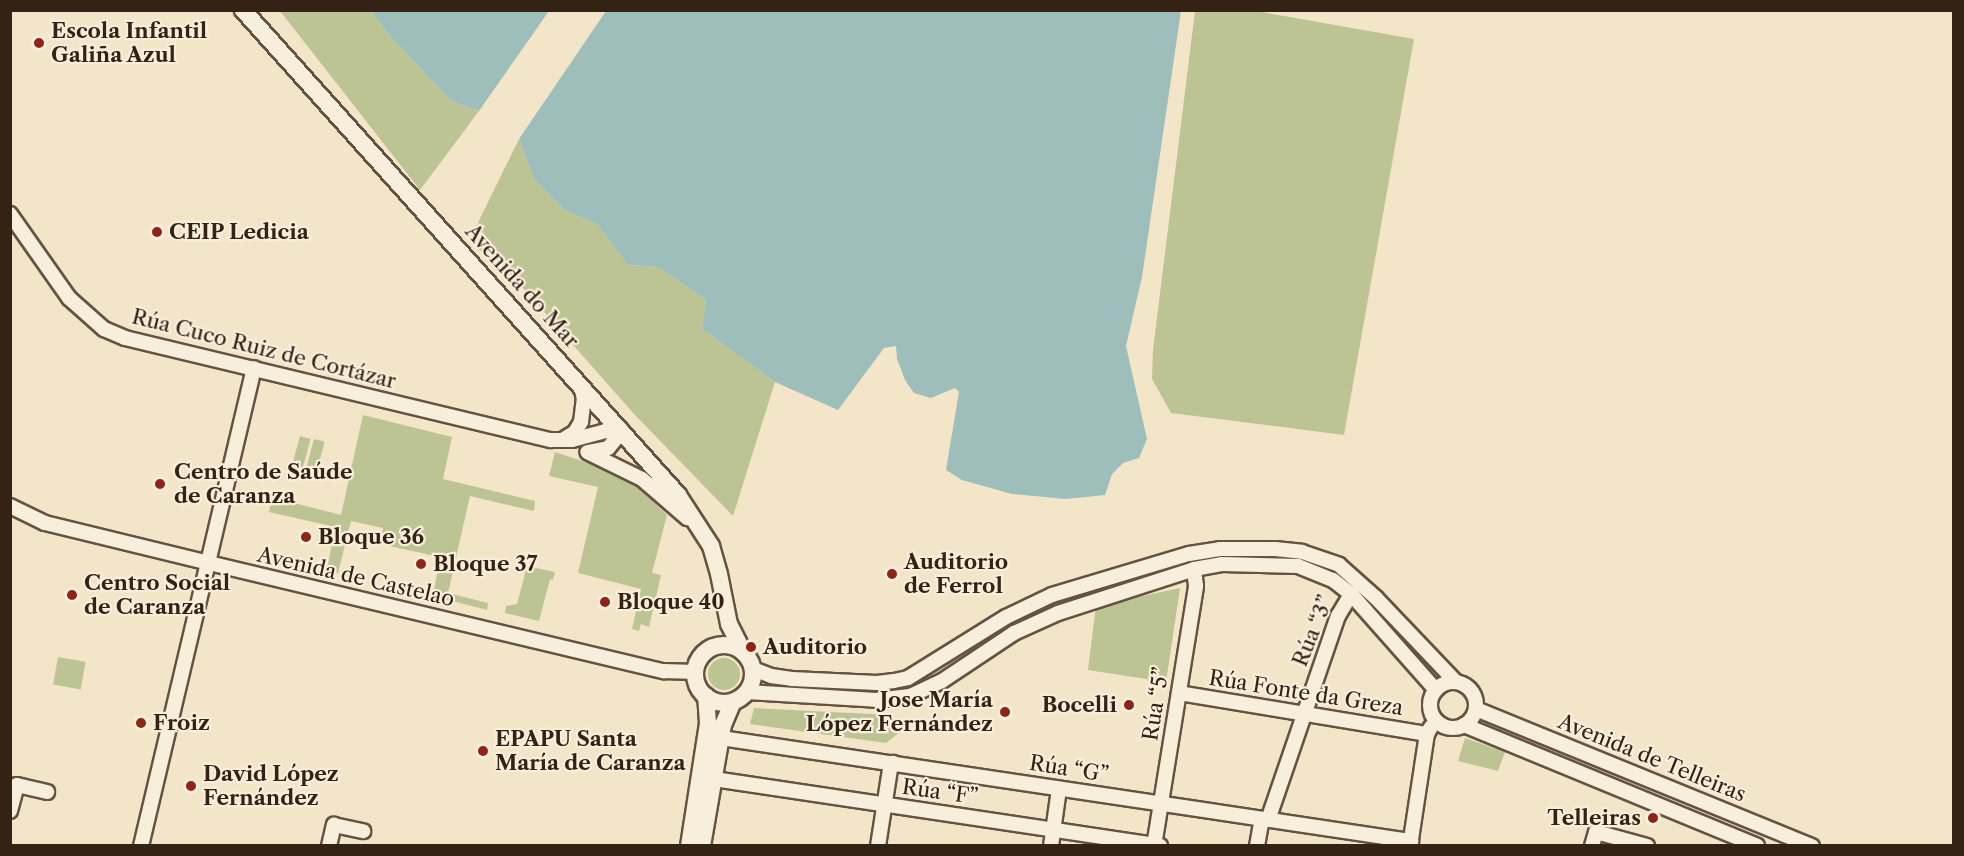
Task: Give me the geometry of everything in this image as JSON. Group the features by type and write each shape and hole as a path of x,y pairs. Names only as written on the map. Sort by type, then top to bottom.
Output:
{"street":[{"name":"Avenida do Mar","path":"243,10 678,495 706,536 719,574 726,614 735,640 744,653"},
{"name":"Rúa Cuco Ruiz de Cortázar","path":"10,214 69,298 104,329 125,338 559,441 642,479 663,494 706,536"},
{"path":"141,846 254,368"},
{"path":"559,441 575,432 581,422 584,399 581,386"},
{"path":"559,441 605,431 622,431"},
{"path":"587,452 608,448 622,431"},
{"name":"Avenida de Castelao","path":"10,506 45,523 208,563 664,671 696,672"},
{"path":"753,669 771,676 792,679 894,681 908,678 1006,617 1052,596 1189,555 1220,549 1275,549 1302,552 1339,565 1376,597 1456,682"},
{"path":"726,614 720,636 700,658 696,672 698,685 706,696 719,702 740,697 876,700 910,696 942,681 1014,633 1058,612 1194,569 1222,564 1298,566 1333,580 1351,594 1436,690"},
{"name":"Rúa “5”","path":"1156,845 1196,586 1194,569"},
{"name":"Rúa “3”","path":"1257,846 1338,616 1351,594"},
{"path":"702,846 725,718 752,681 753,669 744,653 728,646 711,648"},
{"path":"1448,682 1456,682 1463,684 1474,694 1476,709 1464,725 1450,727 1437,720 1430,702 1436,690 1448,682"},
{"name":"Rúa Fonte da Greza","path":"1179,693 1427,734"},
{"path":"689,846 708,723 706,696"},
{"name":"Avenida de Telleiras","path":"1476,709 1812,846"},
{"path":"1411,843 1427,734 1437,720"},
{"name":"Avenida de Telleiras","path":"1464,725 1756,846"},
{"name":"Rúa “G”","path":"720,738 1161,803 1411,843"},
{"path":"878,846 893,763"},
{"name":"Rúa “F”","path":"714,779 1156,845"},
{"path":"10,811 17,784 47,792"},
{"path":"1051,846 1059,789"},
{"path":"329,846 334,825 363,831"},
{"path":"1594,839 1640,845"}],"green space":[{"path":"280,11 371,11 388,34 451,101 479,111 420,190"},
{"path":"1195,11 1256,11 1414,39 1344,435 1171,413 1152,379 1153,350"},
{"path":"519,139 534,179 564,210 597,224 628,265 658,267 706,300 702,329 775,382 733,516 634,414 516,280 469,241"},
{"path":"363,415 452,437 443,479 535,501 534,511 470,496 448,593 488,603 487,610 433,596 440,557 380,544 383,528 351,521 338,573 327,570 335,527 269,512 271,502 239,494 239,489 341,515"},
{"path":"300,436 311,439 302,473 291,470"},
{"path":"314,439 325,442 316,476 305,473"},
{"path":"555,452 597,466 637,486 667,515 652,573 661,575 649,627 641,624 639,631 632,629 641,589 578,573 598,487 549,476"},
{"path":"527,566 555,572 553,580 550,579 539,621 505,613 506,606 517,604"},
{"path":"1180,588 1166,682 1088,670 1096,606"},
{"path":"58,657 86,662 81,689 53,685"},
{"path":"724,658 736,662 740,674 736,686 724,690 712,686 708,674 712,662"},
{"path":"754,708 891,715 900,732 886,743 750,724"},
{"path":"1465,738 1505,752 1498,771 1458,761"}],"water":[{"path":"371,11 549,11 479,111 451,101 388,34"},
{"path":"606,11 1181,11 1142,277 1126,346 1147,439 1139,458 1123,463 1112,474 1105,495 1066,499 1012,494 962,480 946,470 959,392 955,388 931,398 914,393 905,380 897,359 896,346 884,348 838,410 775,382 702,329 706,300 658,267 628,265 597,224 564,210 534,179 519,139"}],"place":[{"name":"Escola Infantil Galiña Azul","path":"39,43"},
{"name":"CEIP Ledicia","path":"157,232"},
{"name":"Centro de Saúde de Caranza","path":"160,484"},
{"name":"Bloque 36","path":"306,537"},
{"name":"Bloque 37","path":"421,564"},
{"name":"Auditorio de Ferrol","path":"892,574"},
{"name":"Centro Social de Caranza","path":"72,595"},
{"name":"Bloque 40","path":"605,602"},
{"name":"Auditorio","path":"751,647"},
{"name":"Bocelli","path":"1129,705"},
{"name":"Jose María López Fernández","path":"1005,712"},
{"name":"Froiz","path":"141,723"},
{"name":"EPAPU Santa María de Caranza","path":"483,751"},
{"name":"David López Fernández","path":"191,786"},
{"name":"Telleiras","path":"1653,818"}]}
